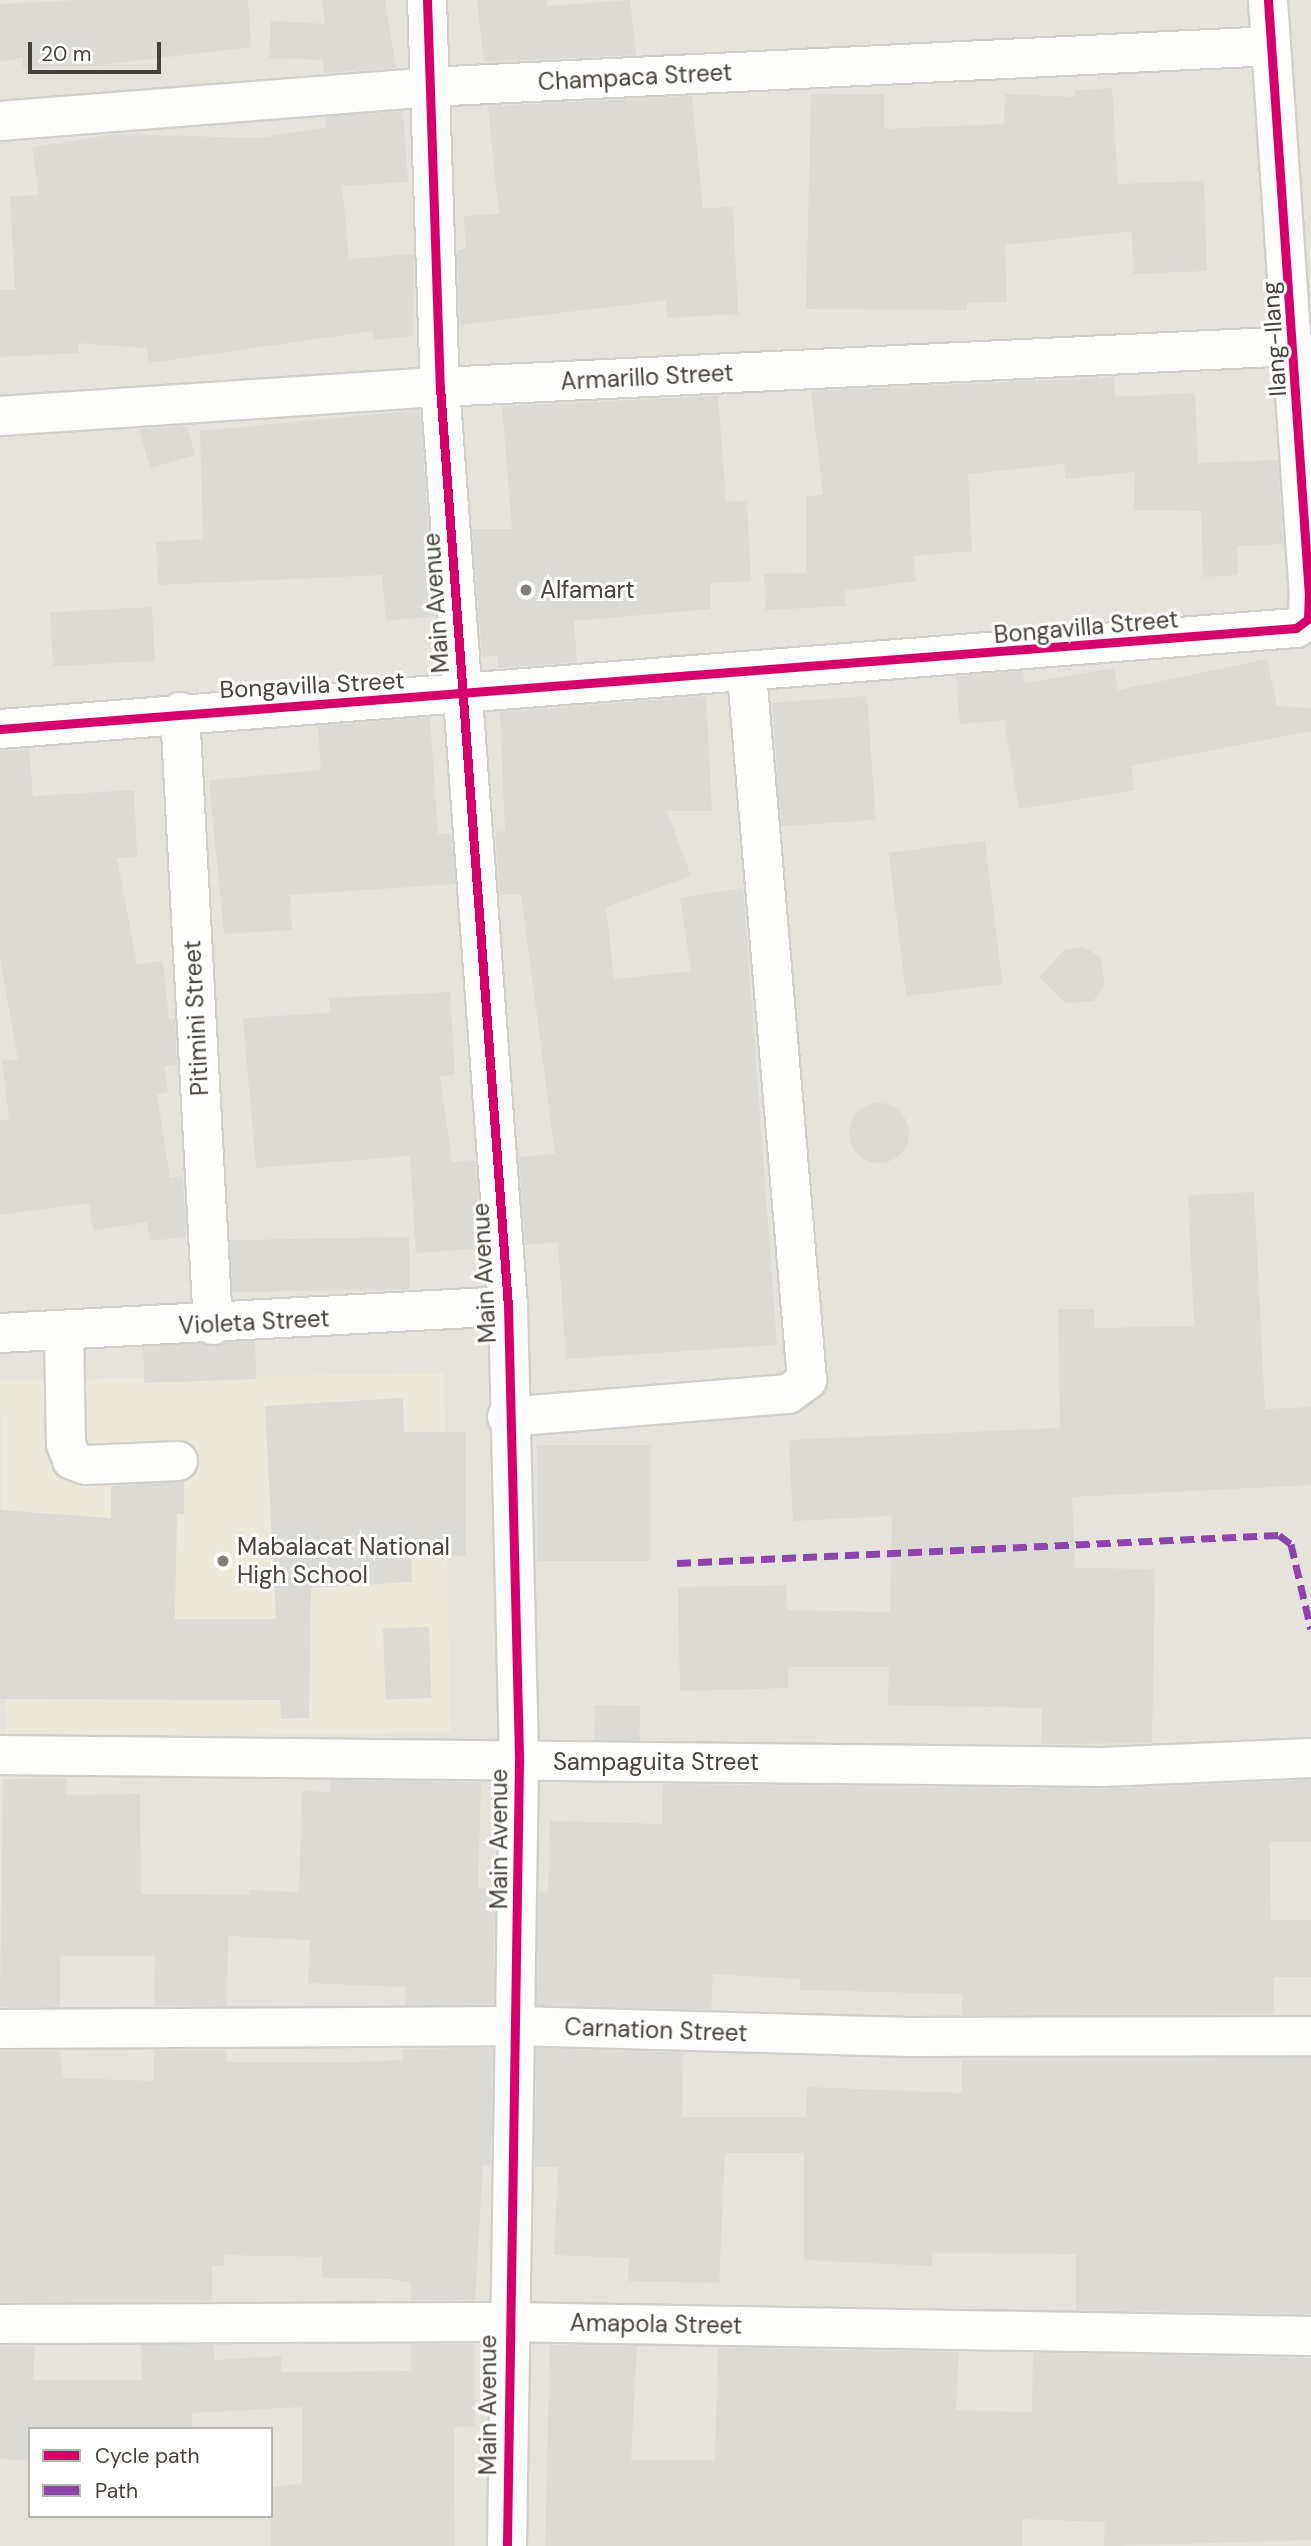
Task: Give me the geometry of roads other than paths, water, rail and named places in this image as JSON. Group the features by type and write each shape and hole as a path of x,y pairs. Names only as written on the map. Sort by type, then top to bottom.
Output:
{"street":[{"name":"Main Avenue","path":"427,0 440,387 508,1306 507,1417 519,1762 517,2026 507,2322 507,2546"},
{"name":"Ilang-Ilang","path":"1268,0 1295,346 1309,596 1308,619 1296,628"},
{"name":"Champaca Street","path":"0,121 428,87 1271,46"},
{"name":"Armarillo Street","path":"0,416 440,387 1295,346"},
{"name":"Bongavilla Street","path":"0,729 180,712 463,696 747,675 1296,628"},
{"path":"507,1417 788,1394 807,1380 747,675"},
{"name":"Pitimini Street","path":"180,712 213,1325"},
{"name":"Violeta Street","path":"0,1334 213,1325 508,1306"},
{"path":"64,1331 66,1444 72,1460 86,1465 178,1461"},
{"name":"Sampaguita Street","path":"0,1755 1116,1766 1311,1758"},
{"name":"Carnation Street","path":"0,2029 517,2026 908,2037 1311,2035"},
{"name":"Amapola Street","path":"0,2324 507,2322 1311,2336"}],"place":[{"name":"Alfamart","path":"526,590"},
{"name":"Mabalacat National High School","path":"223,1561"}]}
